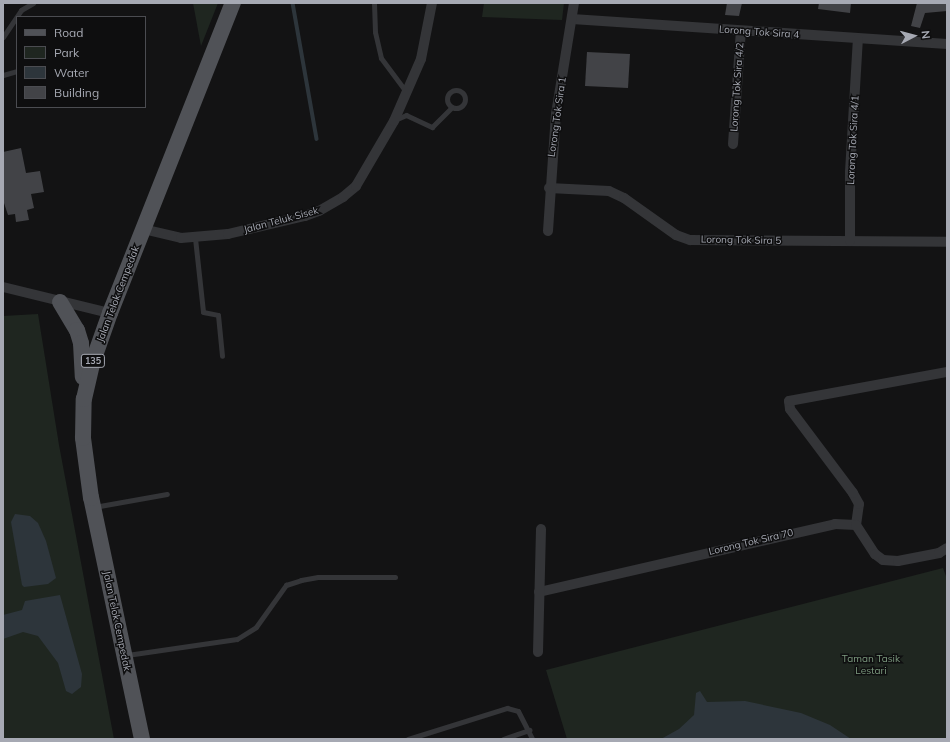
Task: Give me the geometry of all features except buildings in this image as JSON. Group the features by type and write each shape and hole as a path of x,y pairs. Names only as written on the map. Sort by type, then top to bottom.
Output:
{"main road":[{"name":"Jalan Telok Cempedak","path":"142,739 93,508 83,438 84,399 93,361 110,313 233,3"},
{"path":"60,302 77,330 81,343 84,399"}],"street":[{"name":"Jalan Teluk Sisek","path":"143,229 167,236 195,238 269,225 305,216 330,206 356,186 394,121 421,59 432,3"},
{"name":"Lorong Tok Sira 1","path":"548,231 549,188 556,114 574,3"},
{"name":"Lorong Tok Sira 4","path":"572,19 947,44"},
{"name":"Lorong Tok Sira 4/2","path":"733,144 741,31"},
{"name":"Lorong Tok Sira 4/1","path":"850,241 851,157 858,39"},
{"name":"Lorong Tok Sira 5","path":"549,188 609,191 624,198 676,235 690,240 947,242"},
{"path":"3,287 110,313"},
{"path":"947,372 789,402 790,409 853,492 860,512 856,525 875,554 883,560 898,561 939,553 947,548"},
{"name":"Lorong Tok Sira 70","path":"539,592 806,529 835,524 856,525"},
{"path":"538,652 541,529"}],"lane":[{"path":"17,16 21,10 33,3"},
{"path":"374,3 375,32 381,58 407,92"},
{"path":"3,37 16,18"},
{"path":"3,75 16,71"},
{"path":"394,121 406,115 432,127 452,107"},
{"path":"195,238 203,312 218,315 222,356"},
{"path":"93,508 167,494"},
{"path":"124,655 237,640 256,627 286,586 301,580 318,577 395,577"},
{"path":"408,739 507,708 518,711 529,730 532,739"},
{"path":"502,739 529,730"}],"green space":[{"path":"193,3 218,3 201,46"},
{"path":"484,3 564,3 562,20 482,17"},
{"path":"38,314 59,445 114,739 3,739 3,316"},
{"name":"Taman Tasik Lestari","path":"943,568 947,579 947,739 567,739 546,670"}],"water":[{"path":"15,514 30,516 38,523 46,541 56,578 48,584 24,587 22,585 11,522"},
{"path":"60,595 82,674 81,687 72,694 66,691 58,663 38,636 23,632 3,639 3,615 22,610 25,601"},
{"path":"700,691 707,702 745,701 801,713 830,725 851,739 661,739 679,729 694,715 696,693"}],"waterway":[{"path":"293,3 317,139"}]}
